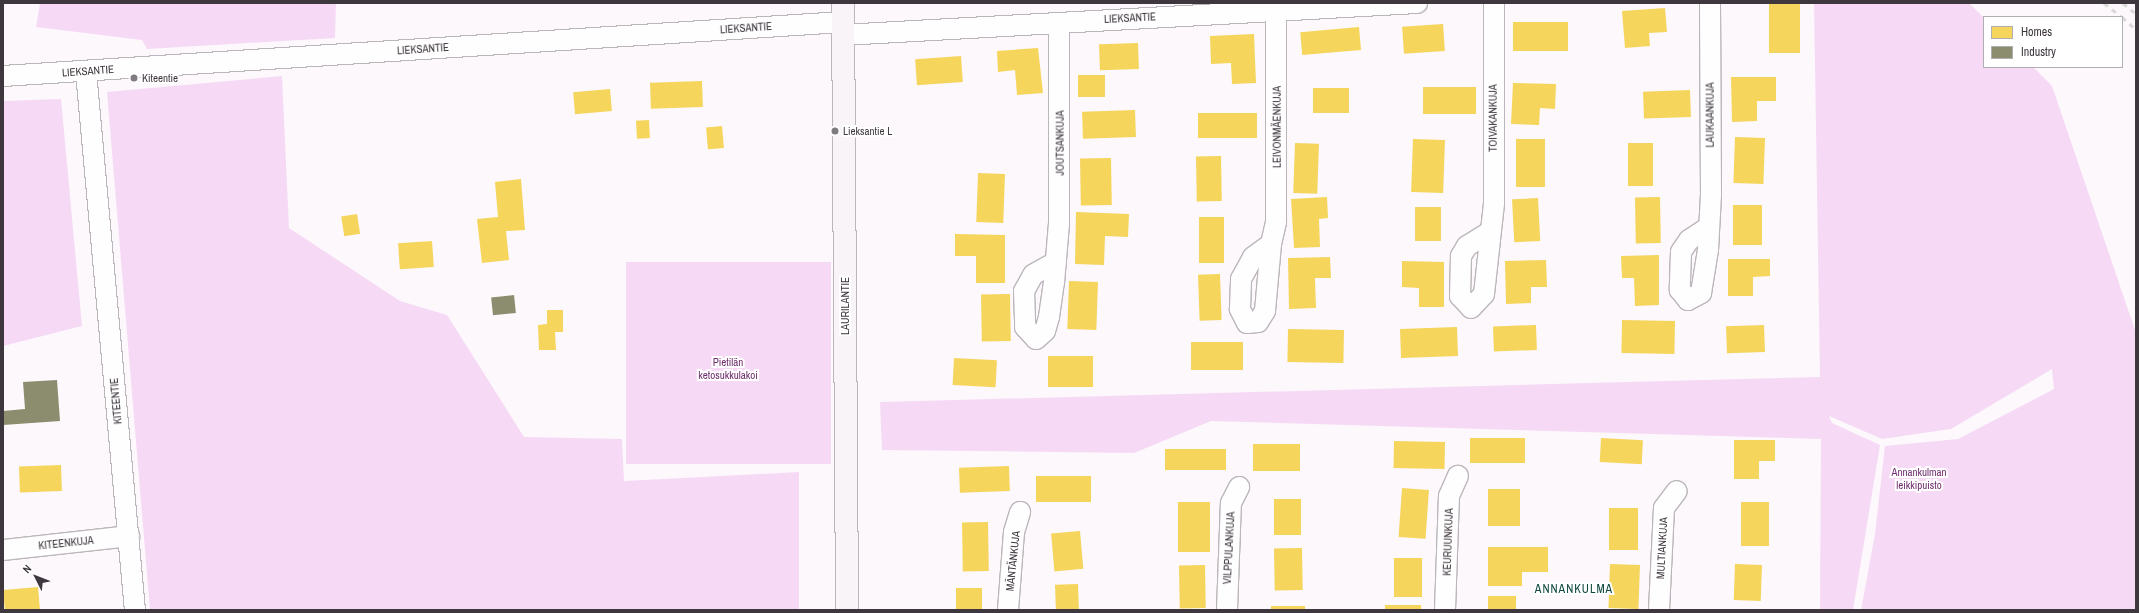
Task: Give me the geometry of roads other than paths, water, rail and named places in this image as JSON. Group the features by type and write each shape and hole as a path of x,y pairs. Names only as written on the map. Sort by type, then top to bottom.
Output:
{"street":[{"name":"LIEKSANTIE","path":"3,76 86,72 843,20 1059,23 1417,3"},
{"name":"TOIVAKANKUJA","path":"1488,233 1494,203 1494,3"},
{"name":"LAUKAANKUJA","path":"1709,227 1710,3"},
{"name":"LEIVONMÄENKUJA","path":"1271,244 1276,222 1278,160 1276,10"},
{"name":"LAURILANTIE","path":"843,20 847,610"},
{"name":"JOUTSANKUJA","path":"1056,262 1060,200 1059,23"},
{"name":"KITEENTIE","path":"86,72 135,610"},
{"name":"KEURUUNKUJA","path":"1445,610 1449,496 1458,476"},
{"name":"VILPPULANKUJA","path":"1227,610 1231,503 1239,487"},
{"name":"MULTIANKUJA","path":"1659,610 1664,508 1677,491"},
{"name":"MÄNTÄNKUJA","path":"1008,610 1014,532 1020,512"},
{"name":"KITEENKUJA","path":"3,550 129,536"}],"railway":[{"path":"2104,3 2121,16"},
{"path":"2123,3 2136,14"},
{"path":"2123,18 2136,29"}],"place":[{"name":"Kiteentie","path":"134,78"},
{"name":"Lieksantie L","path":"835,131"}],"district":[{"name":"ANNANKULMA","path":"1574,590"}],"park label":[{"name":"Pietilän ketosukkulakoi","path":"728,369"},
{"name":"Annankulman leikkipuisto","path":"1919,479"}]}
